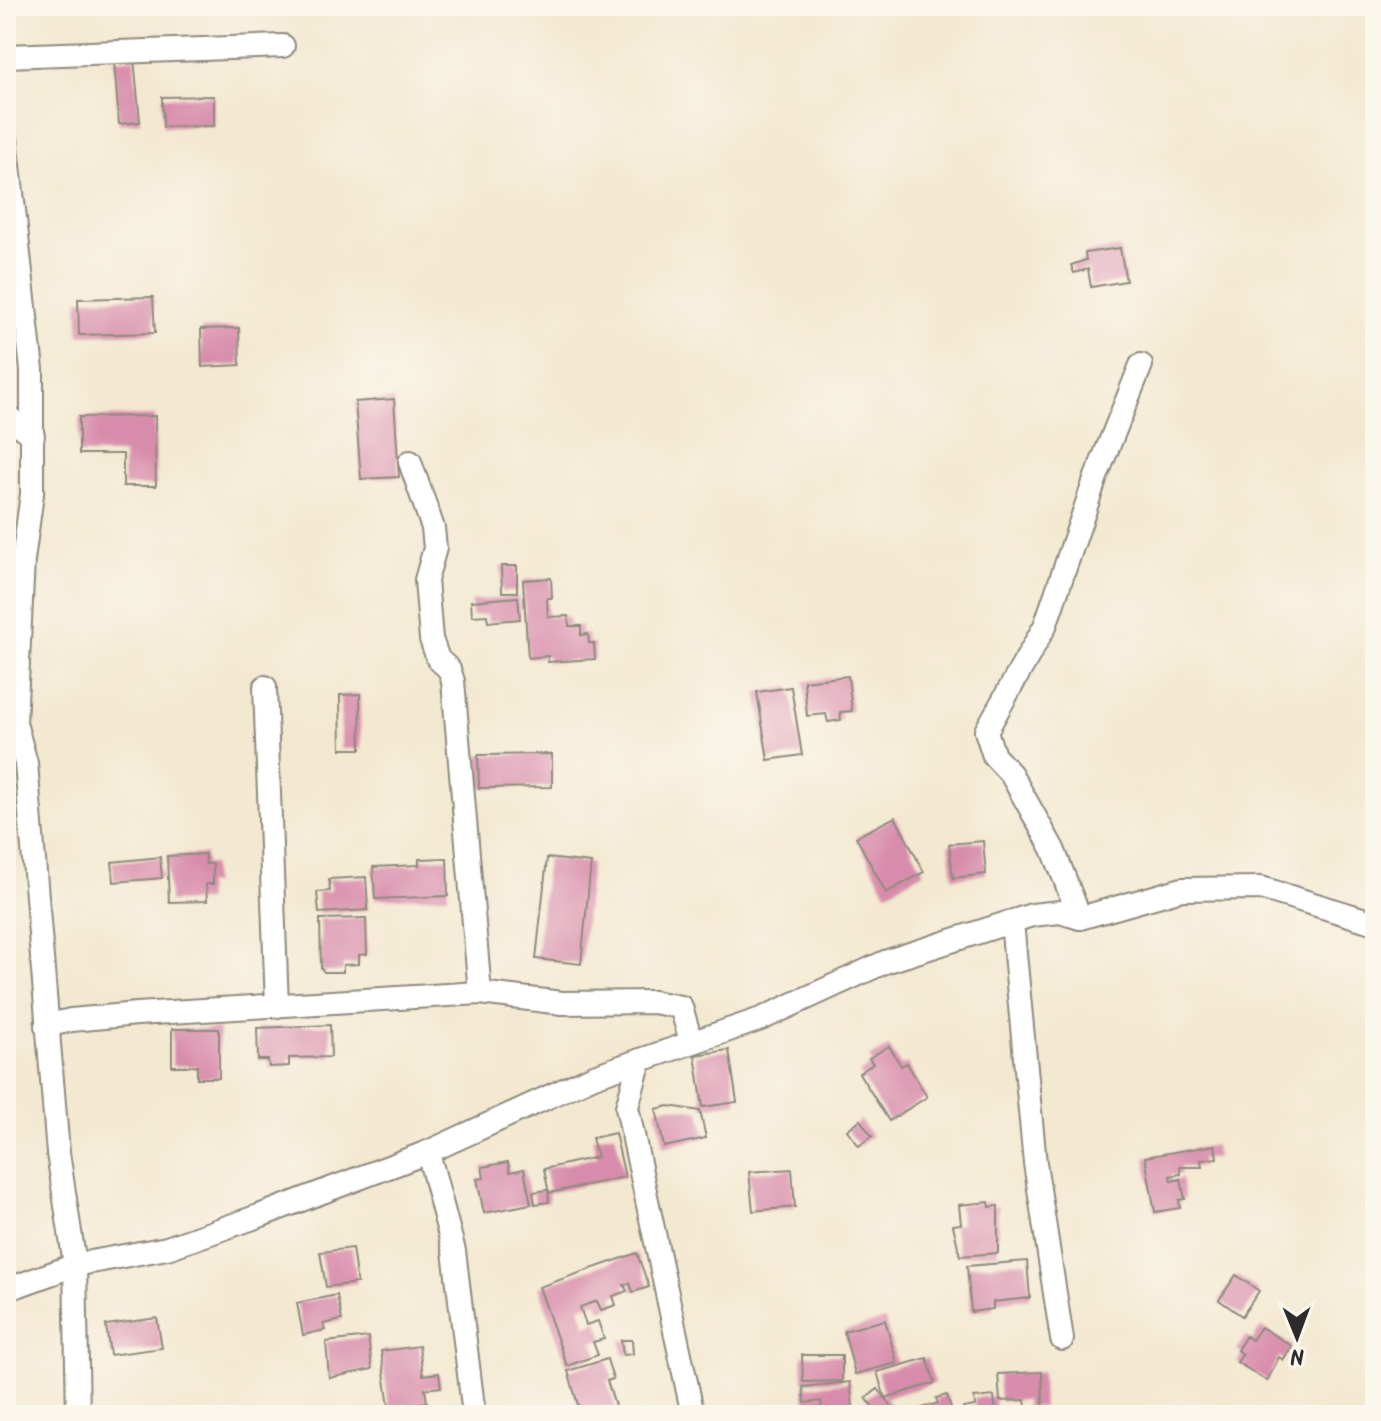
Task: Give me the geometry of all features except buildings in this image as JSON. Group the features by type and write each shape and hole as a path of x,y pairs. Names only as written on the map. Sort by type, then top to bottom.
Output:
{"street":[{"path":"6,56 283,46"},
{"path":"6,139 32,370 32,494 15,571 15,723 26,763 58,1153 75,1265 78,1415"},
{"path":"1080,918 1053,849 1011,774 994,756 986,731 1050,614 1096,477 1141,365"},
{"path":"6,415 33,436"},
{"path":"410,462 433,528 435,548 426,580 428,616 438,659 449,669 453,681 480,993"},
{"path":"265,687 277,1006"},
{"path":"6,796 28,811"},
{"path":"6,1290 75,1265 167,1248 428,1152 594,1076 761,1019 885,962 1012,922 1060,912 1080,918 1182,889 1261,888 1375,923"},
{"path":"1012,922 1015,986 1035,1163 1062,1339"},
{"path":"46,1026 97,1017 480,993 562,1003 653,1002 681,1007 691,1041"},
{"path":"640,1060 627,1107 693,1415"},
{"path":"594,1076 627,1107"},
{"path":"428,1152 454,1251 474,1415"}]}
